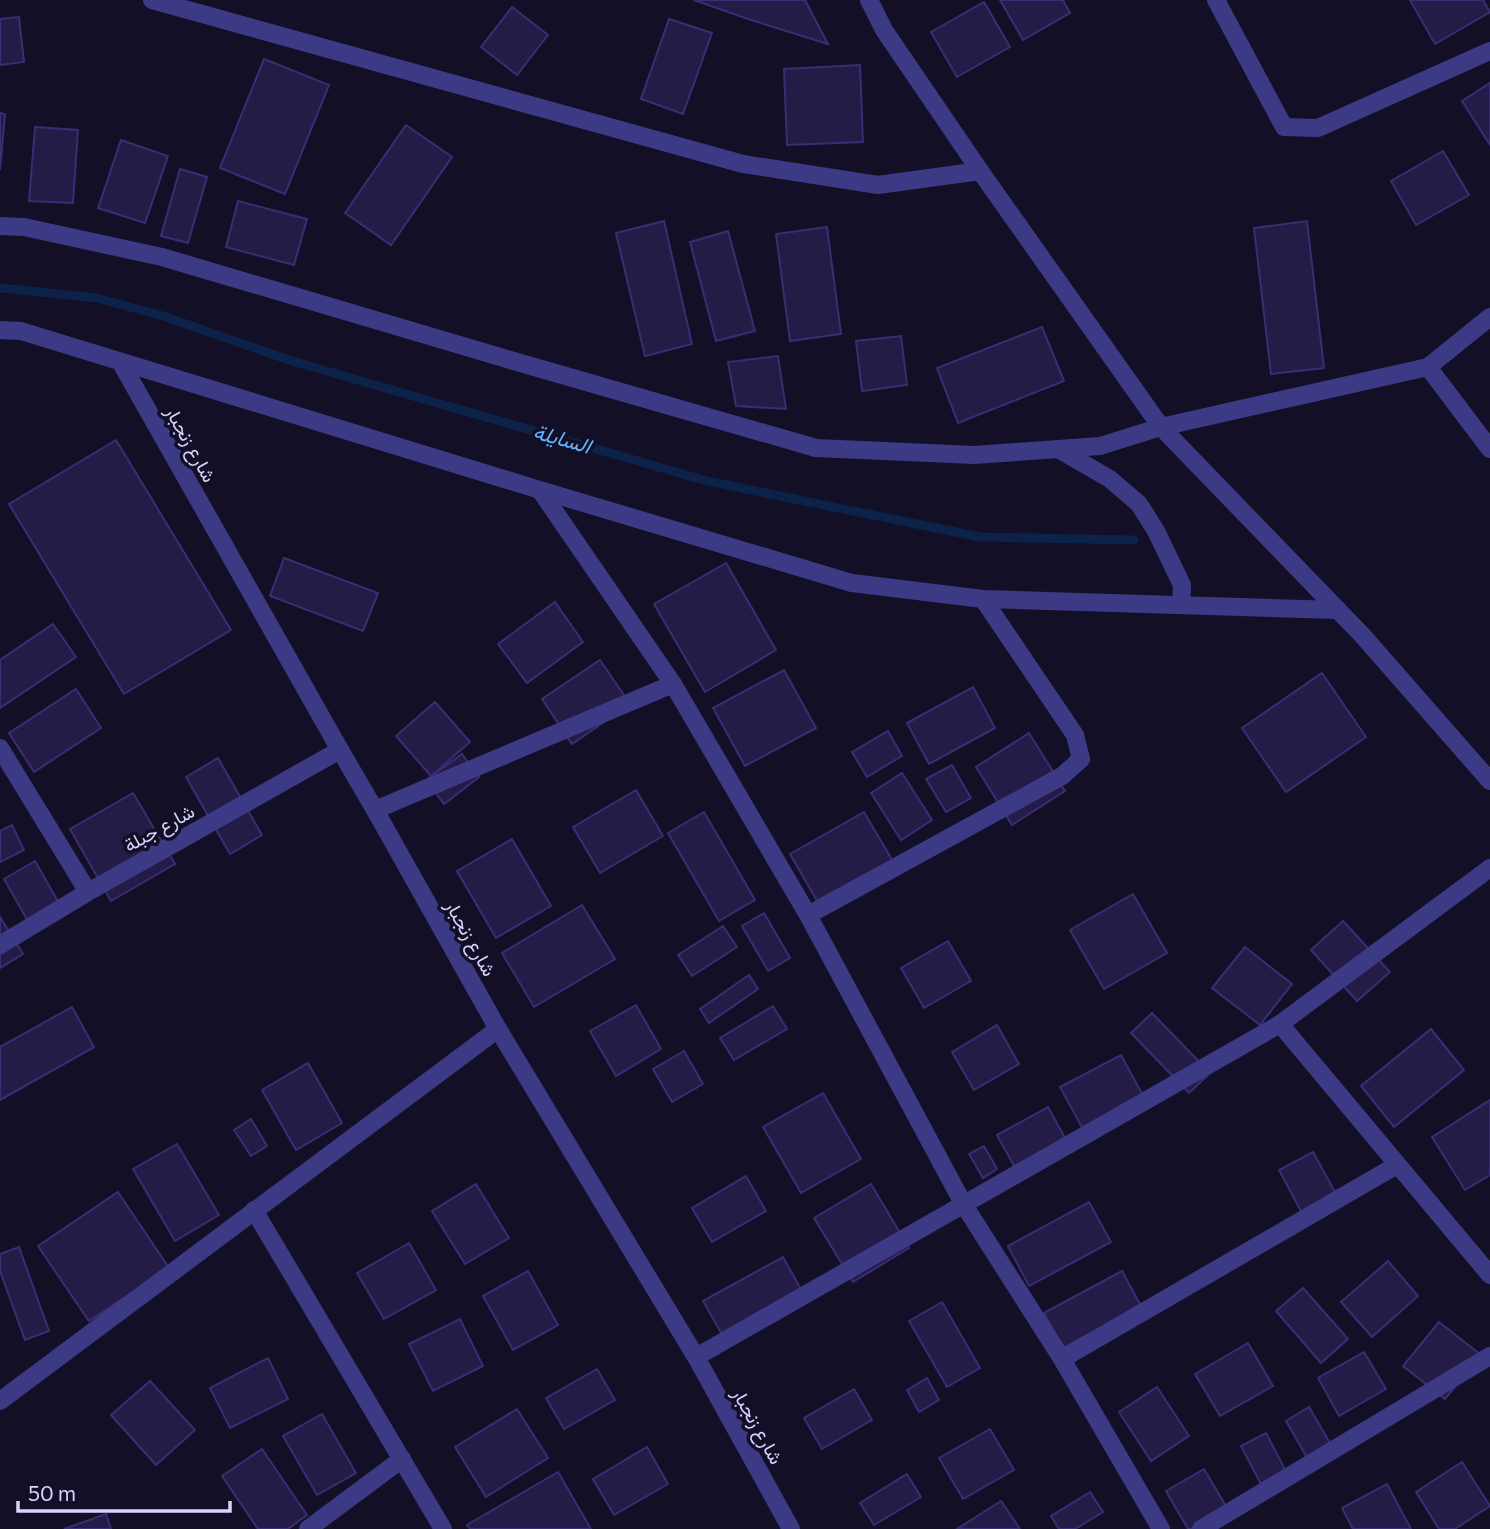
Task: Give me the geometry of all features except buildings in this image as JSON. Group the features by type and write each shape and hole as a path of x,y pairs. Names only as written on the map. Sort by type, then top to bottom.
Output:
{"street":[{"path":"152,0 743,164 878,185 980,171"},
{"path":"869,0 884,30 980,171 1161,427 1363,636 1490,781"},
{"path":"1216,0 1284,127 1318,128 1490,51"},
{"path":"0,226 24,227 162,257 524,365 816,448 974,455 1100,446 1161,427 1428,368 1490,317"},
{"path":"0,330 21,331 852,583 983,599 1338,610"},
{"name":"شارع زنجبار","path":"121,363 498,1029 695,1357 791,1529"},
{"path":"1428,368 1490,449"},
{"path":"1057,449 1110,479 1139,504 1156,531 1182,585 1181,605"},
{"path":"540,490 673,684 808,915 964,1205 1062,1359 1161,1529"},
{"path":"808,915 1062,776 1081,759 1075,735 983,599"},
{"path":"375,810 673,684"},
{"path":"0,748 88,892"},
{"name":"شارع جبلة","path":"0,945 88,892 340,750"},
{"path":"695,1357 1280,1024 1490,868"},
{"path":"1280,1024 1490,1275"},
{"path":"0,1401 498,1029"},
{"path":"1062,1359 1397,1166"},
{"path":"254,1210 443,1529"},
{"path":"1201,1529 1490,1356"},
{"path":"308,1529 402,1459"}],"waterway":[{"name":"السايلة","path":"0,288 97,298 163,316 292,361 707,481 980,537 1134,540"}]}
